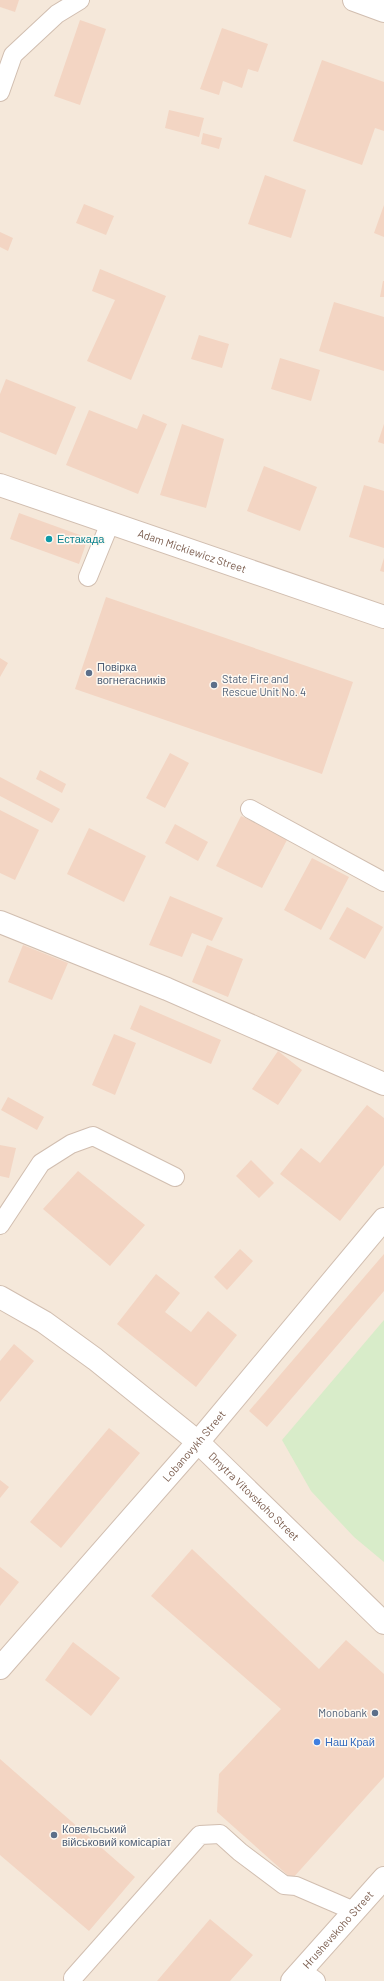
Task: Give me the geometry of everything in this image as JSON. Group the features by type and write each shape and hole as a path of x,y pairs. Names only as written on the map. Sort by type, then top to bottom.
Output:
{"street":[{"path":"354,0 384,10"},
{"name":"Adam Mickiewicz Street","path":"0,485 384,616"},
{"path":"0,922 167,989 384,1084"},
{"name":"Lobanovykh Street","path":"0,1668 198,1442 384,1219"},
{"name":"Dmytra Vitovskoho Street","path":"0,1297 44,1322 95,1359 198,1442 384,1622"},
{"name":"Hrushevskoho Street","path":"303,1977 354,1911 384,1878"}],"lane":[{"path":"0,92 13,55 57,14 80,0"},
{"path":"88,577 110,523"},
{"path":"250,809 384,882"},
{"path":"0,1225 41,1163 71,1144 93,1136 175,1177"},
{"path":"73,1978 200,1834 220,1834 240,1852 284,1885 296,1886 354,1911"}],"shaded area":[{"path":"0,0 384,0 384,1981 0,1981"}],"green space":[{"path":"384,1320 384,1562 354,1537 311,1491 282,1440"}],"building":[{"path":"0,0 19,0 15,12 0,7"},
{"path":"80,20 106,29 80,105 54,96"},
{"path":"222,28 268,44 258,72 248,69 242,88 223,81 219,95 200,89"},
{"path":"322,60 384,82 384,131 375,128 362,165 293,141"},
{"path":"169,110 204,118 199,137 165,128"},
{"path":"203,133 222,138 219,149 201,144"},
{"path":"265,175 306,190 291,238 248,224"},
{"path":"84,204 114,216 106,235 76,223"},
{"path":"384,205 384,237 374,233"},
{"path":"0,232 13,238 8,251 0,247"},
{"path":"100,269 166,296 131,380 87,361 115,300 92,291"},
{"path":"383,281 384,297 380,297"},
{"path":"334,302 384,317 384,371 319,351"},
{"path":"199,335 229,344 222,368 191,359"},
{"path":"280,358 320,370 311,401 271,389"},
{"path":"6,379 76,407 56,455 0,432 0,394"},
{"path":"89,410 137,429 143,414 167,424 138,494 66,465"},
{"path":"182,424 224,439 206,508 160,495"},
{"path":"384,424 384,444 378,442"},
{"path":"264,466 317,487 300,531 247,511"},
{"path":"364,485 384,491 384,548 349,537"},
{"name":"Естакада","path":"19,513 88,538 79,564 10,539"},
{"path":"384,558 384,572 380,571"},
{"name":"State Fire and Rescue Unit No. 4","path":"106,597 353,682 322,774 75,689"},
{"path":"0,658 8,663 0,677"},
{"path":"170,753 189,763 165,808 146,798"},
{"path":"40,770 66,784 62,793 36,779"},
{"path":"0,777 60,809 52,823 0,796"},
{"path":"0,810 39,830 15,880 0,873"},
{"path":"241,816 288,838 262,888 216,866"},
{"path":"175,824 208,842 198,861 165,843"},
{"path":"89,828 146,856 124,902 67,874"},
{"path":"312,858 349,877 321,930 284,910"},
{"path":"170,896 223,918 212,941 192,933 182,957 149,945"},
{"path":"347,907 383,927 365,959 329,939"},
{"path":"23,945 68,963 52,1000 8,982"},
{"path":"207,945 243,959 228,997 192,982"},
{"path":"140,1005 221,1040 211,1064 130,1029"},
{"path":"114,1034 136,1043 115,1095 92,1085"},
{"path":"278,1051 302,1070 278,1105 252,1089"},
{"path":"8,1097 44,1117 37,1130 1,1110"},
{"path":"367,1105 384,1118 384,1165 340,1221 280,1174 301,1148 320,1163"},
{"path":"0,1145 16,1148 9,1178 0,1176"},
{"path":"251,1160 274,1183 259,1198 236,1176"},
{"path":"78,1171 145,1225 110,1266 43,1209"},
{"path":"240,1249 253,1261 227,1290 214,1277"},
{"path":"384,1254 384,1291 267,1427 249,1411"},
{"path":"156,1274 180,1293 165,1312 191,1332 208,1311 237,1335 196,1387 117,1324"},
{"path":"14,1344 34,1361 0,1402 0,1361"},
{"path":"109,1428 140,1453 61,1548 30,1522"},
{"path":"0,1480 9,1487 0,1498"},
{"name":"Наш Край","path":"192,1549 319,1669 346,1640 384,1674 384,1777 292,1879 217,1812 219,1774 281,1709 151,1596"},
{"path":"0,1567 19,1582 0,1606"},
{"path":"73,1642 120,1678 91,1716 45,1680"},
{"path":"0,1759 135,1877 89,1931 0,1855"},
{"path":"210,1919 253,1955 230,1981 157,1981"}],"place":[{"name":"Естакада","path":"49,539"},
{"name":"Повірка вогнегасників","path":"89,673"},
{"name":"State Fire and Rescue Unit No. 4","path":"214,685"},
{"name":"Monobank","path":"375,1713"},
{"name":"Наш Край","path":"317,1742"},
{"name":"Ковельський військовий комісаріат","path":"54,1835"}]}
